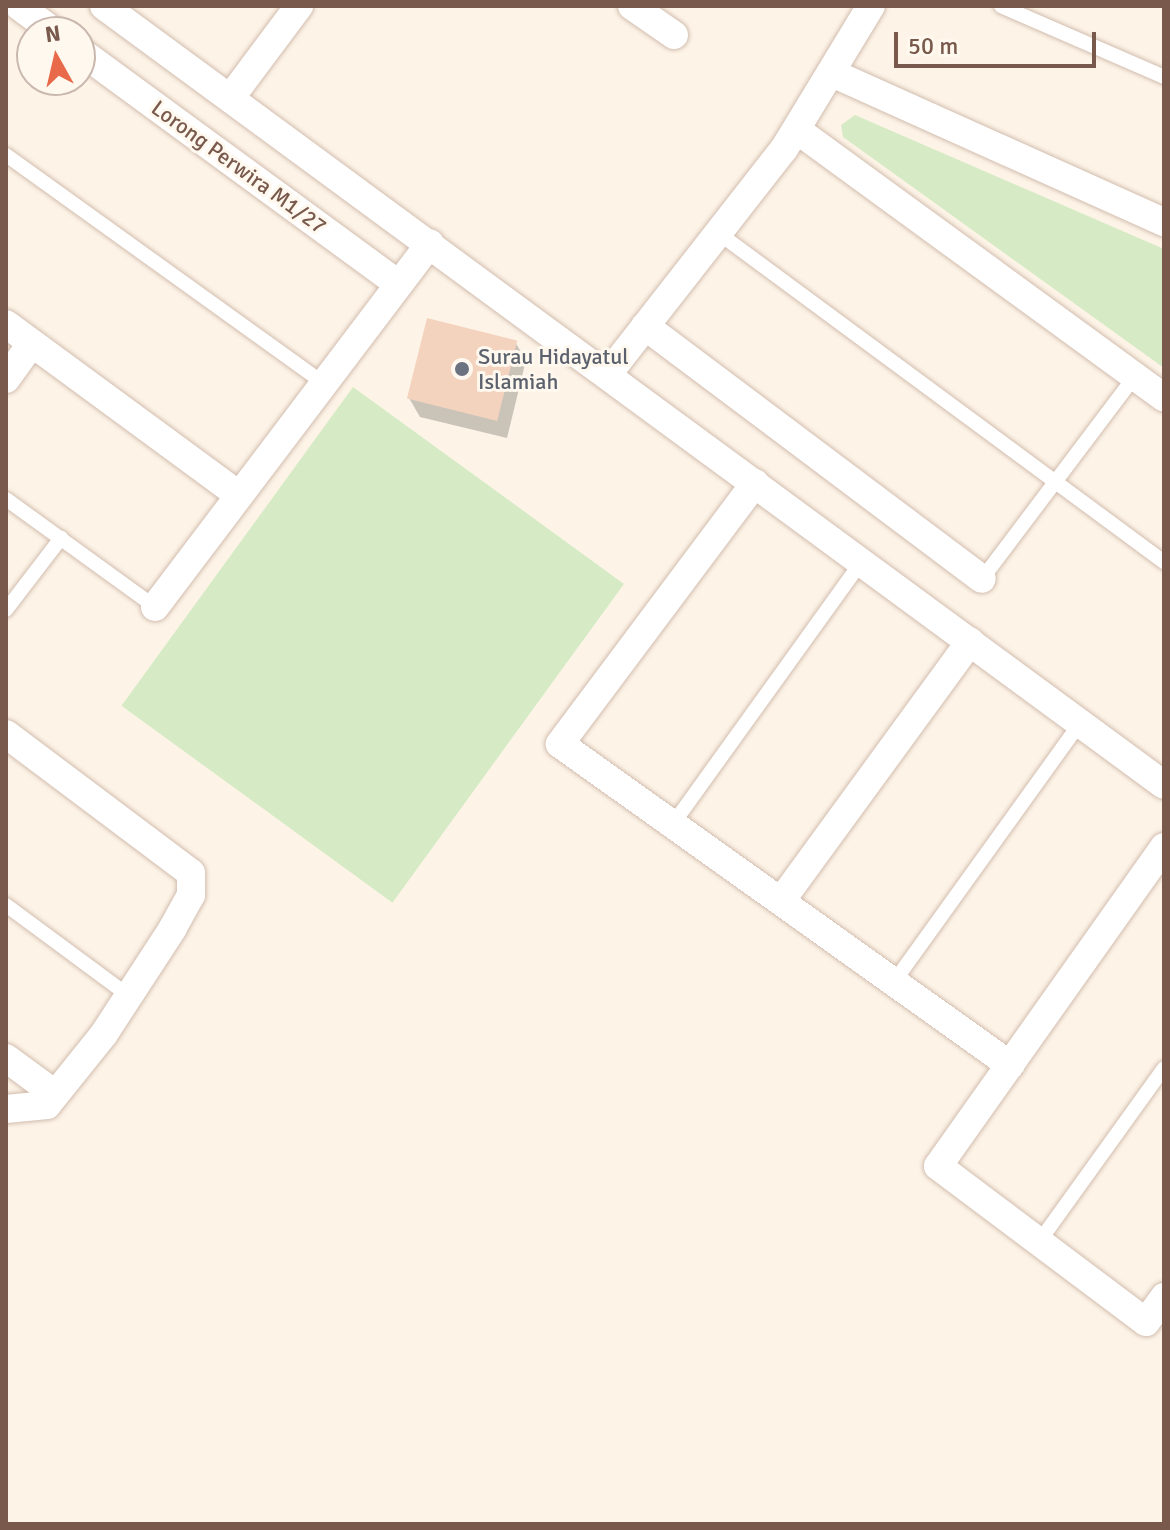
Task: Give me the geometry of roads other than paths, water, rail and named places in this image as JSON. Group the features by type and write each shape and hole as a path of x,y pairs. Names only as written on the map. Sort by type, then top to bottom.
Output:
{"street":[{"path":"104,6 1164,785"},
{"path":"231,97 299,6"},
{"path":"632,6 674,35"},
{"path":"608,374 797,130 871,6"},
{"name":"Lorong Perwira M1/27","path":"96,63 398,284"},
{"path":"832,73 1164,222"},
{"path":"797,130 1164,398"},
{"path":"155,607 430,243"},
{"path":"6,324 239,495"},
{"path":"645,326 982,579"},
{"path":"6,379 32,343"},
{"path":"755,483 560,744 1010,1065"},
{"path":"781,901 970,642"},
{"path":"6,734 191,873 191,895 129,996 47,1105 6,1109"},
{"path":"1164,847 938,1166 1146,1322 1164,1297"},
{"path":"6,1058 55,1094"}],"lane":[{"path":"1001,6 1164,77"},
{"path":"6,155 323,383"},
{"path":"717,232 1164,562"},
{"path":"982,579 1134,377"},
{"path":"6,499 155,607"},
{"path":"6,610 61,538"},
{"path":"673,824 861,562"},
{"path":"894,982 1080,723"},
{"path":"6,905 129,996"},
{"path":"1039,1242 1164,1068"}],"place":[{"name":"Surau Hidayatul Islamiah","path":"462,369"}]}
